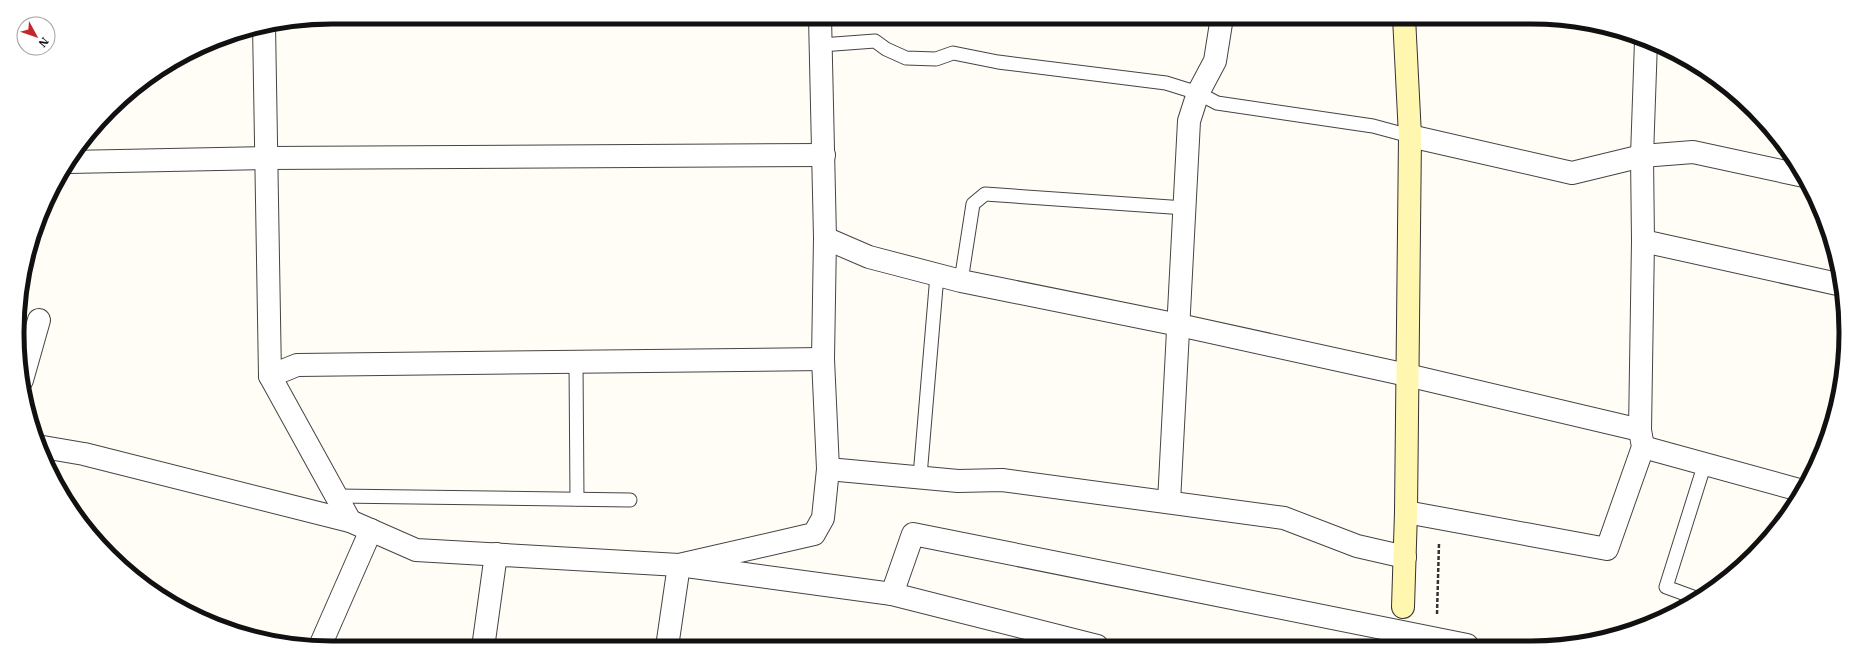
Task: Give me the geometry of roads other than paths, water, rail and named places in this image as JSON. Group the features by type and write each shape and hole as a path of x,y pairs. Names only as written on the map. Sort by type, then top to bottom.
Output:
{"street":[{"path":"679,565 814,534 823,518 828,469 823,359 824,156 820,24"},
{"path":"1169,502 1189,121 1198,93 1215,61 1221,24"},
{"path":"1403,607 1406,512 1410,136 1404,24"},
{"path":"264,32 270,376 350,521"},
{"path":"1406,512 1607,549 1641,439 1643,241 1642,156 1646,46"},
{"path":"1410,136 1572,173 1642,156 1693,152 1796,174"},
{"path":"75,162 266,158 824,156"},
{"path":"824,238 869,257 961,281 1179,325 1407,375 1641,439 1705,463 1797,489"},
{"path":"1643,241 1835,283"},
{"path":"26,365 39,320"},
{"path":"270,376 297,365 823,359"},
{"path":"46,447 84,454 350,521 416,550 679,565 892,594 1077,641"},
{"path":"828,469 920,476 958,481 1002,480 1284,518 1357,546 1405,557"},
{"path":"322,641 371,530"},
{"path":"892,594 913,534 1442,641"},
{"path":"484,641 496,554"},
{"path":"668,641 679,565"}],"lane":[{"path":"821,45 875,41 886,49 906,58 936,59 952,53 998,62 1166,83 1198,93 1217,102 1373,126 1410,136"},
{"path":"961,281 973,204 985,194 1185,208"},
{"path":"920,476 937,274"},
{"path":"576,362 577,499"},
{"path":"1691,596 1666,588 1705,463"},
{"path":"336,496 630,500"}],"tunnel":[{"path":"1403,607 1403,641"}]}
